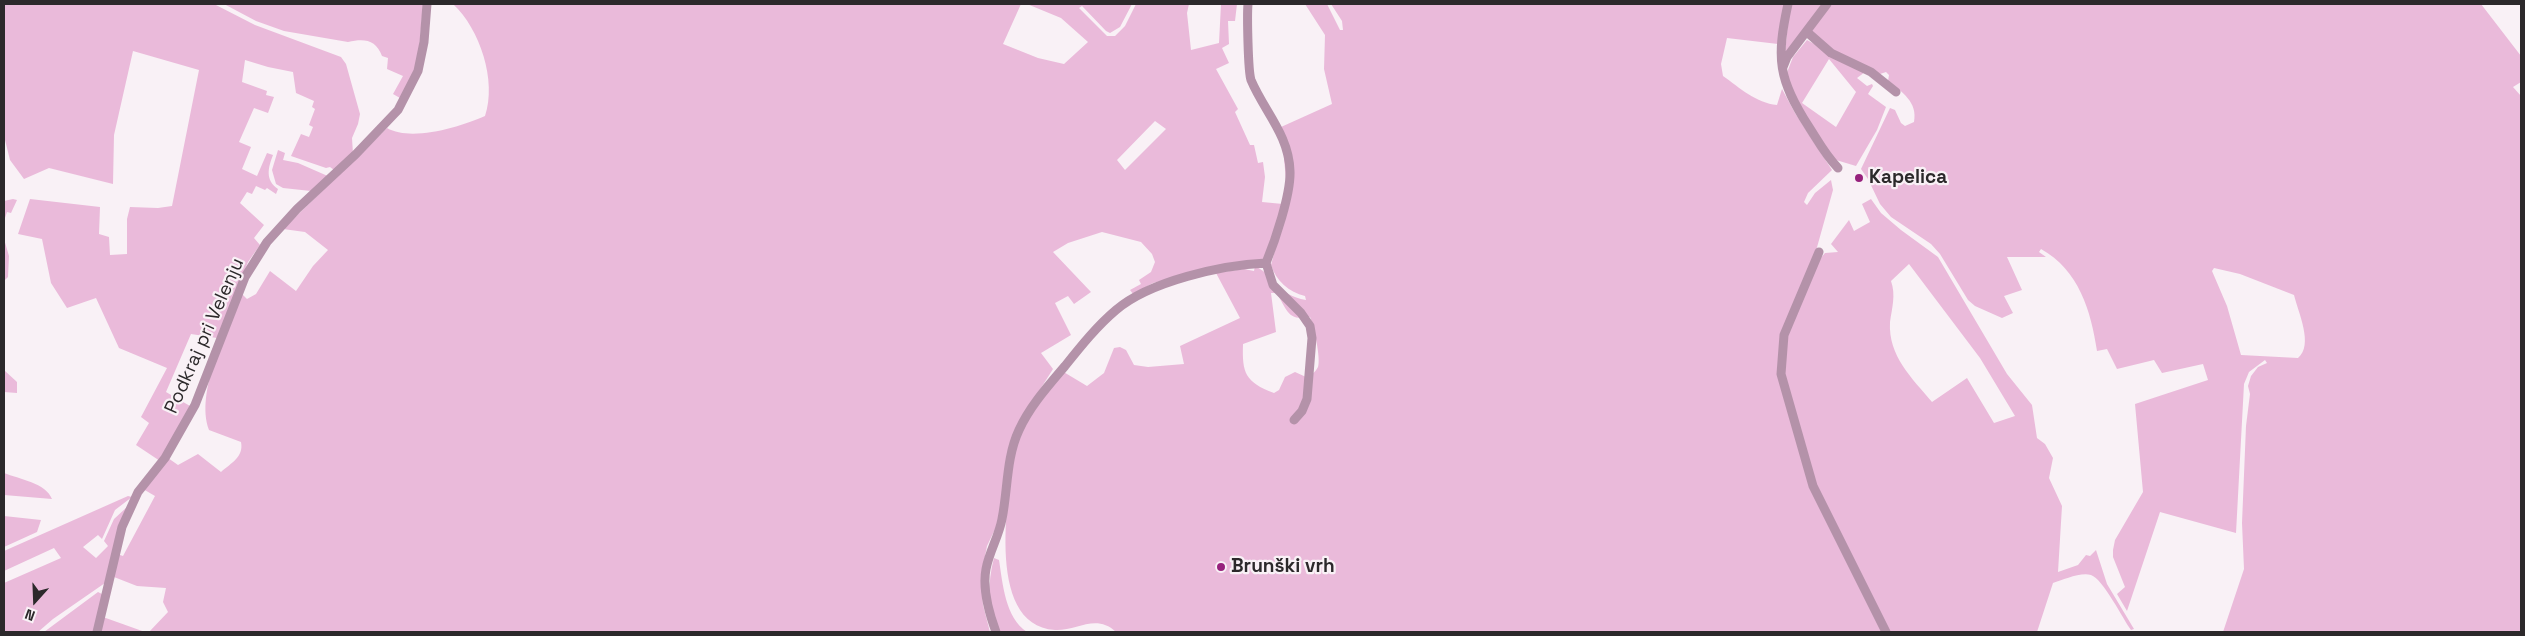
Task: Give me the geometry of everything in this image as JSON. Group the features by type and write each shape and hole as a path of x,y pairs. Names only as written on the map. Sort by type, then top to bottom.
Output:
{"street":[{"name":"Podkraj pri Velenju","path":"96,632 122,526 138,492 165,458 195,405 245,277 267,242 398,110 418,72 424,42 427,4"},
{"path":"1248,4 1251,79 1278,127 1286,147 1290,172 1278,227 1266,263 1274,286 1310,326 1312,338 1307,399 1302,410 1294,420"},
{"path":"1788,4 1780,42 1782,70 1792,99 1838,168"},
{"path":"1782,70 1787,57 1827,4"},
{"path":"1807,32 1831,52 1871,72 1896,92"},
{"path":"1819,252 1784,335 1781,374 1813,486 1886,632"},
{"path":"996,632 985,590 986,570 1001,525 1010,455 1019,430 1037,399 1090,336 1117,309 1134,297 1154,286 1249,264 1266,263"}],"shaded area":[{"path":"4,4 214,4 255,25 341,57 346,64 360,114 352,138 353,154 334,170 330,167 326,168 291,156 301,134 309,137 313,127 309,125 315,109 312,107 314,101 296,93 293,72 245,60 242,82 267,91 266,95 274,97 268,113 254,108 239,142 251,147 242,169 257,176 267,153 273,155 269,178 278,189 276,194 267,188 265,190 256,186 252,194 247,192 240,203 264,225 254,238 260,245 248,262 217,338 191,334 166,392 190,406 160,461 136,445 149,423 141,417 167,368 119,348 96,298 67,308 51,283 42,239 18,234 30,199 100,207 99,234 109,237 110,255 127,254 127,219 130,207 158,208 172,206 199,70 133,51 114,135 113,184 49,168 24,179 10,160 4,136"},
{"path":"224,4 423,4 418,64 400,98 393,94 403,76 387,69 388,58 382,56 377,46 373,43 365,40 348,42 284,31 256,21"},
{"path":"453,4 1021,4 1003,44 1038,58 1064,64 1088,42 1061,18 1027,4 1132,4 1120,27 1110,33 1082,6 1079,8 1107,36 1115,36 1125,26 1136,4 1189,4 1187,13 1191,50 1219,43 1221,4 1237,4 1235,21 1228,21 1229,44 1222,48 1229,63 1216,69 1238,109 1235,112 1250,145 1254,145 1258,163 1263,162 1265,177 1262,202 1283,204 1266,259 1153,283 1133,294 1130,290 1141,284 1139,280 1151,272 1155,262 1152,254 1141,242 1102,232 1068,243 1053,252 1091,292 1074,304 1068,296 1055,303 1071,335 1041,353 1053,369 1022,418 997,525 987,546 981,577 983,605 990,632 149,632 168,612 163,602 166,588 137,586 114,577 117,554 123,556 155,496 143,489 168,458 178,465 198,454 221,472 241,452 241,442 209,430 206,415 206,398 214,362 241,293 247,299 256,294 270,271 296,291 313,266 328,250 305,232 283,229 387,128 409,134 422,133 449,128 485,116 489,87 484,56 471,27","holes":["1155,121 1166,129 1125,170 1117,160"]},
{"path":"1305,4 1327,4 1340,30 1343,30 1342,21 1331,4 1786,4 1778,44 1727,38 1721,64 1723,76 1748,94 1769,104 1777,105 1782,89 1795,113 1832,170 1808,193 1804,202 1807,205 1815,193 1831,180 1833,190 1814,258 1819,260 1825,253 1838,252 1831,244 1849,220 1854,231 1870,222 1862,204 1871,199 1881,213 1938,257 2007,374 2032,405 2037,438 2045,444 2053,458 2049,478 2062,506 2058,572 2078,565 2086,555 2090,556 2096,550 2107,584 2134,629 2131,630 2096,578 2087,574 2077,575 2053,583 2037,632 1116,632 1109,626 1094,623 1055,630 1032,622 1017,605 1009,580 1006,551 1006,520 1009,489 1015,441 1021,428 1062,371 1087,386 1104,373 1114,348 1120,347 1126,350 1134,365 1148,367 1184,364 1180,346 1240,318 1216,273 1244,269 1254,271 1255,266 1289,294 1306,300 1305,296 1294,292 1280,281 1271,265 1288,201 1281,127 1332,104 1324,69 1325,35","holes":["1909,264 1980,358 2015,416 1994,423 1967,378 1932,402 1909,375 1897,356 1890,334 1893,307 1891,281","1271,293 1276,293 1285,308 1292,315 1302,318 1310,317 1319,357 1318,367 1313,374 1306,377 1295,372 1285,377 1279,390 1274,393 1251,380 1247,375 1243,362 1243,344 1276,332"]},
{"path":"1790,4 1824,4 1789,51 1785,52"},
{"path":"1832,4 2481,4 2521,56 2521,82 2513,87 2521,96 2521,632 2223,632 2244,569 2242,523 2246,426 2250,394 2248,386 2251,376 2258,367 2267,363 2265,360 2249,372 2244,384 2236,533 2160,512 2127,611 2117,594 2125,587 2113,557 2113,550 2115,540 2143,492 2135,404 2208,380 2203,364 2162,373 2154,360 2117,369 2107,349 2097,351 2087,307 2074,280 2065,268 2041,249 2039,252 2046,257 2007,257 2022,290 2004,296 2013,313 2002,318 1975,306 1968,300 1940,254 1931,244 1891,217 1880,204 1861,169 1890,108 1895,110 1901,123 1905,126 1914,122 1915,115 1911,103 1908,98 1888,81 1889,75 1886,72 1880,74 1835,53 1811,31","holes":["2214,268 2240,274 2294,295 2305,337 2303,352 2298,358 2241,355 2227,306 2212,271"]},
{"path":"1807,40 1865,72 1857,78 1867,86 1872,84 1873,86 1868,94 1886,107 1877,130 1856,166 1836,160 1806,118 1786,75 1793,57","holes":["1829,59 1856,92 1836,127 1802,103"]},
{"path":"278,150 285,153 283,160 298,163 330,177 311,191 283,188 276,184 272,170"},
{"path":"17,200 11,213 7,212 4,221 4,201"},
{"path":"4,239 9,256 8,277 4,281"},
{"path":"4,370 17,382 17,393 4,392"},
{"path":"4,473 38,485 52,499 4,495"},
{"path":"128,496 132,497 115,510 102,539 98,535 83,547 96,558 108,546 104,541 114,519 127,507 105,583 53,619 38,632 4,632 4,583 61,558 54,548 4,571 4,551"},
{"path":"4,516 41,520 37,532 4,547"},
{"path":"994,558 999,560 1006,600 1014,618 1027,632 999,632 995,623 990,595 990,577"},
{"path":"98,592 104,595 93,632 44,632"},
{"path":"103,617 145,632 100,632"}],"place":[{"name":"Kapelica","path":"1859,178"},
{"name":"Brunški vrh","path":"1221,567"}]}
